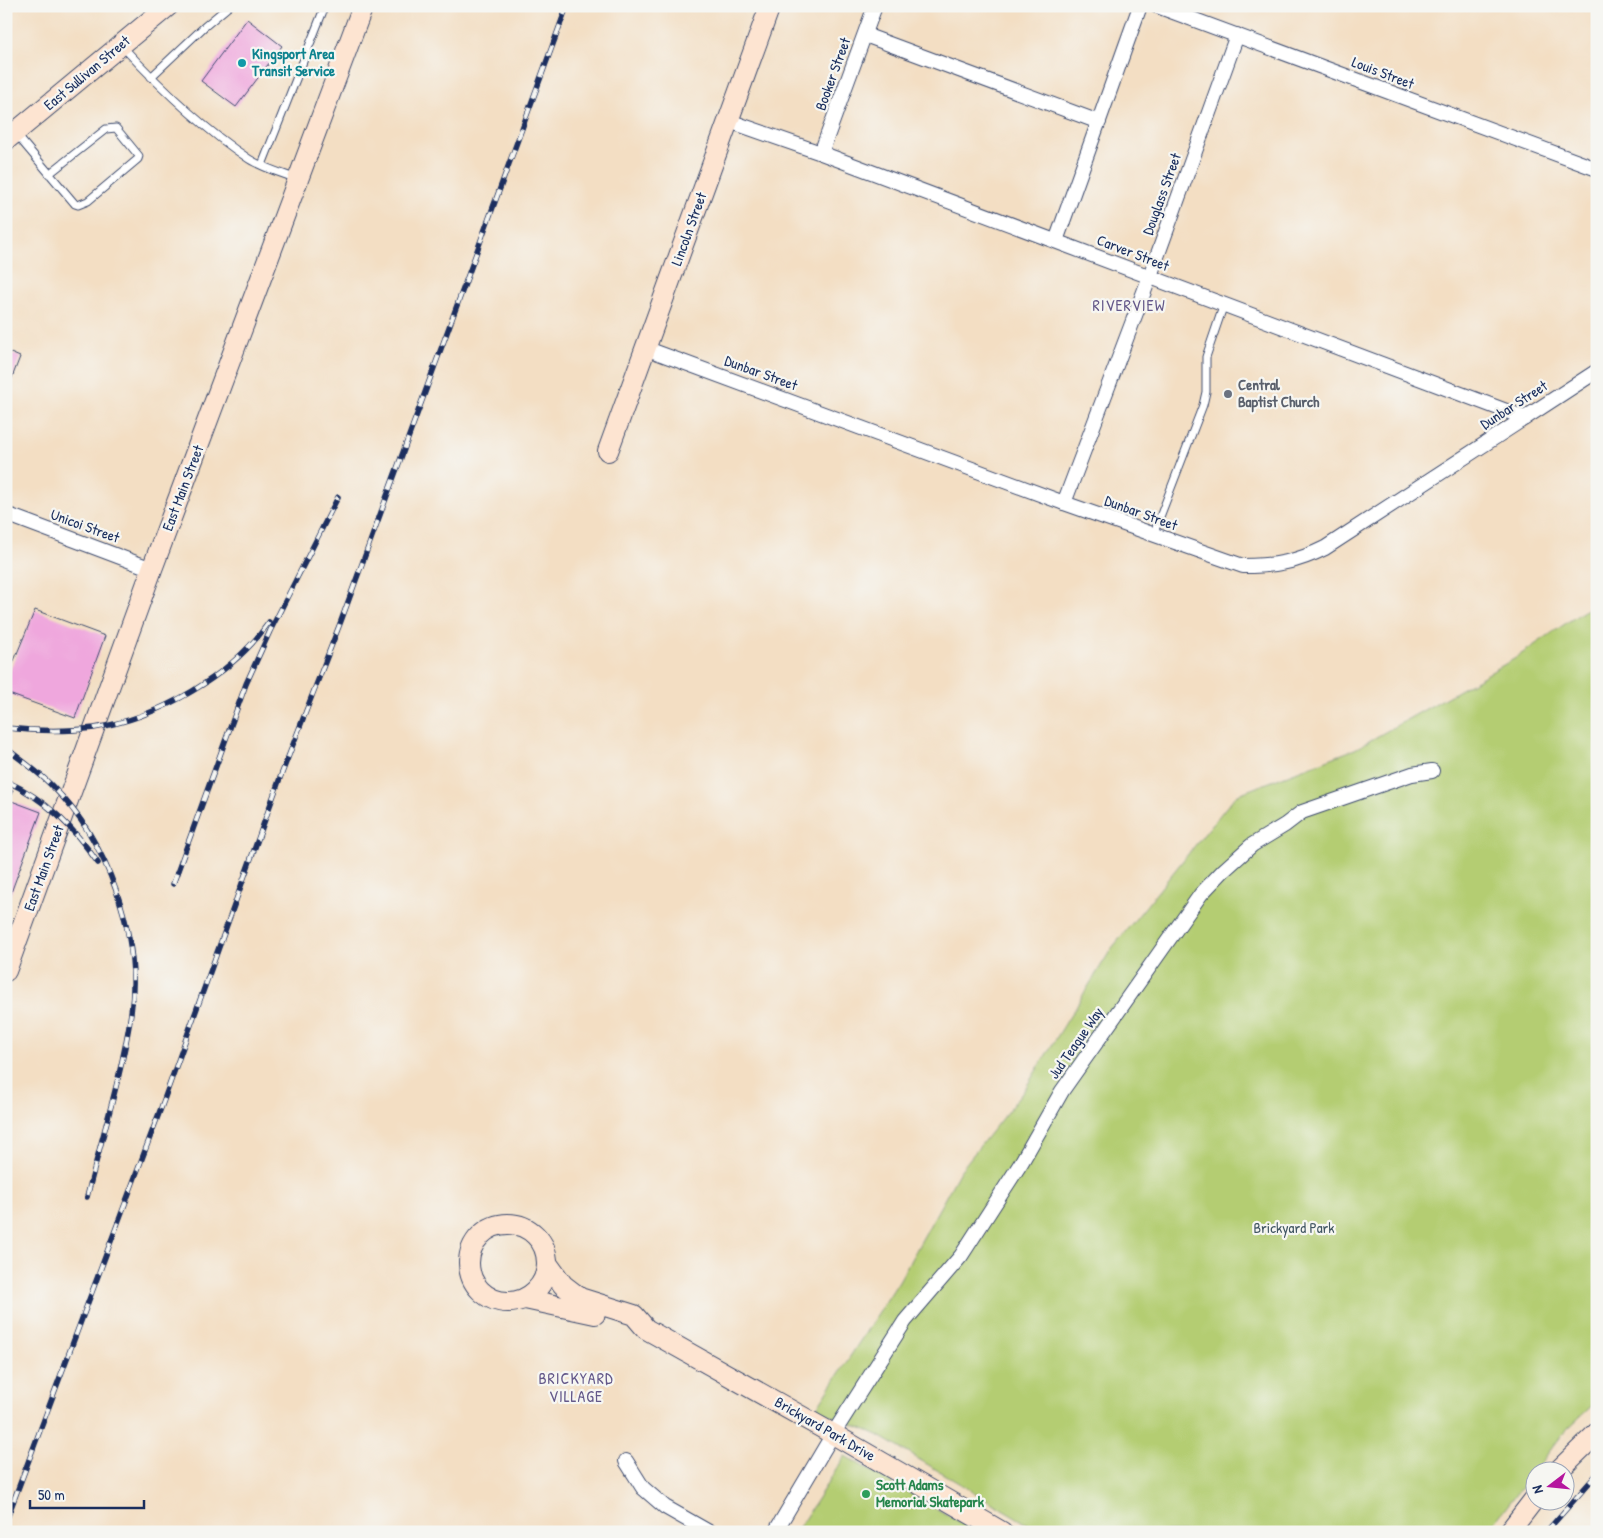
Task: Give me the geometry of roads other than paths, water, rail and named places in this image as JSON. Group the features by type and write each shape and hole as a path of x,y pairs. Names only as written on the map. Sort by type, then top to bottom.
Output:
{"street":[{"name":"East Sullivan Street","path":"10,136 168,6"},
{"name":"East Main Street","path":"6,971 152,569 363,6"},
{"name":"Lincoln Street","path":"608,451 730,121 770,6"},
{"name":"Booker Street","path":"822,153 875,6"},
{"path":"1056,241 1140,6"},
{"name":"Louis Street","path":"1157,6 1597,169"},
{"path":"865,35 1099,122"},
{"name":"Douglass Street","path":"1064,503 1150,276 1237,35"},
{"name":"Carver Street","path":"730,121 822,153 1525,418"},
{"name":"Dunbar Street","path":"645,348 1064,503 1243,566 1265,566 1304,558 1326,548 1597,371"},
{"name":"Unicoi Street","path":"6,514 152,569"},
{"name":"Jud Teague Way","path":"776,1532 833,1434 906,1321 961,1256 1022,1163 1062,1091 1201,894 1252,845 1286,825 1302,812 1412,774 1432,771"},
{"path":"512,1223 524,1227 535,1234 543,1244 547,1263 543,1281 536,1292 525,1299 499,1302 488,1297 478,1288 471,1276 468,1263 470,1250 477,1238 486,1230 498,1224 512,1223"},
{"name":"Brickyard Park Drive","path":"547,1263 563,1285 580,1298 634,1315 646,1329 1002,1532"},
{"name":"Brickyard Park Drive","path":"525,1299 584,1311 612,1319 626,1327 646,1329"},
{"path":"1569,1460 1597,1433"},
{"path":"626,1461 643,1488 665,1507 709,1532"},
{"path":"1509,1532 1526,1510"}],"lane":[{"path":"151,77 229,6"},
{"path":"262,165 325,6"},
{"path":"122,45 151,77 201,122 251,160 298,180"},
{"path":"10,136 78,205 88,200 138,159 139,156 116,128 112,127 106,129 49,174"},
{"path":"1153,535 1203,405 1206,392 1206,357 1224,304"}],"railway":[{"path":"6,1521 161,1108 280,778 341,621 567,6"},
{"path":"173,884 246,684 270,631 338,497"},
{"path":"6,728 50,731 94,728 143,715 192,692 214,677 235,660 269,622"},
{"path":"6,748 53,787 90,834 116,891 131,953 133,984 127,1036 87,1197"},
{"path":"6,781 34,796 58,816 69,826 98,863"},
{"path":"1546,1532 1597,1474"}],"place":[{"name":"Kingsport Area Transit Service","path":"242,63"},
{"name":"Central Baptist Church","path":"1228,394"},
{"name":"Scott Adams Memorial Skatepark","path":"866,1494"}],"district":[{"name":"RIVERVIEW","path":"1129,305"},
{"name":"BRICKYARD VILLAGE","path":"576,1387"}],"park label":[{"name":"Brickyard Park","path":"1294,1228"}]}
